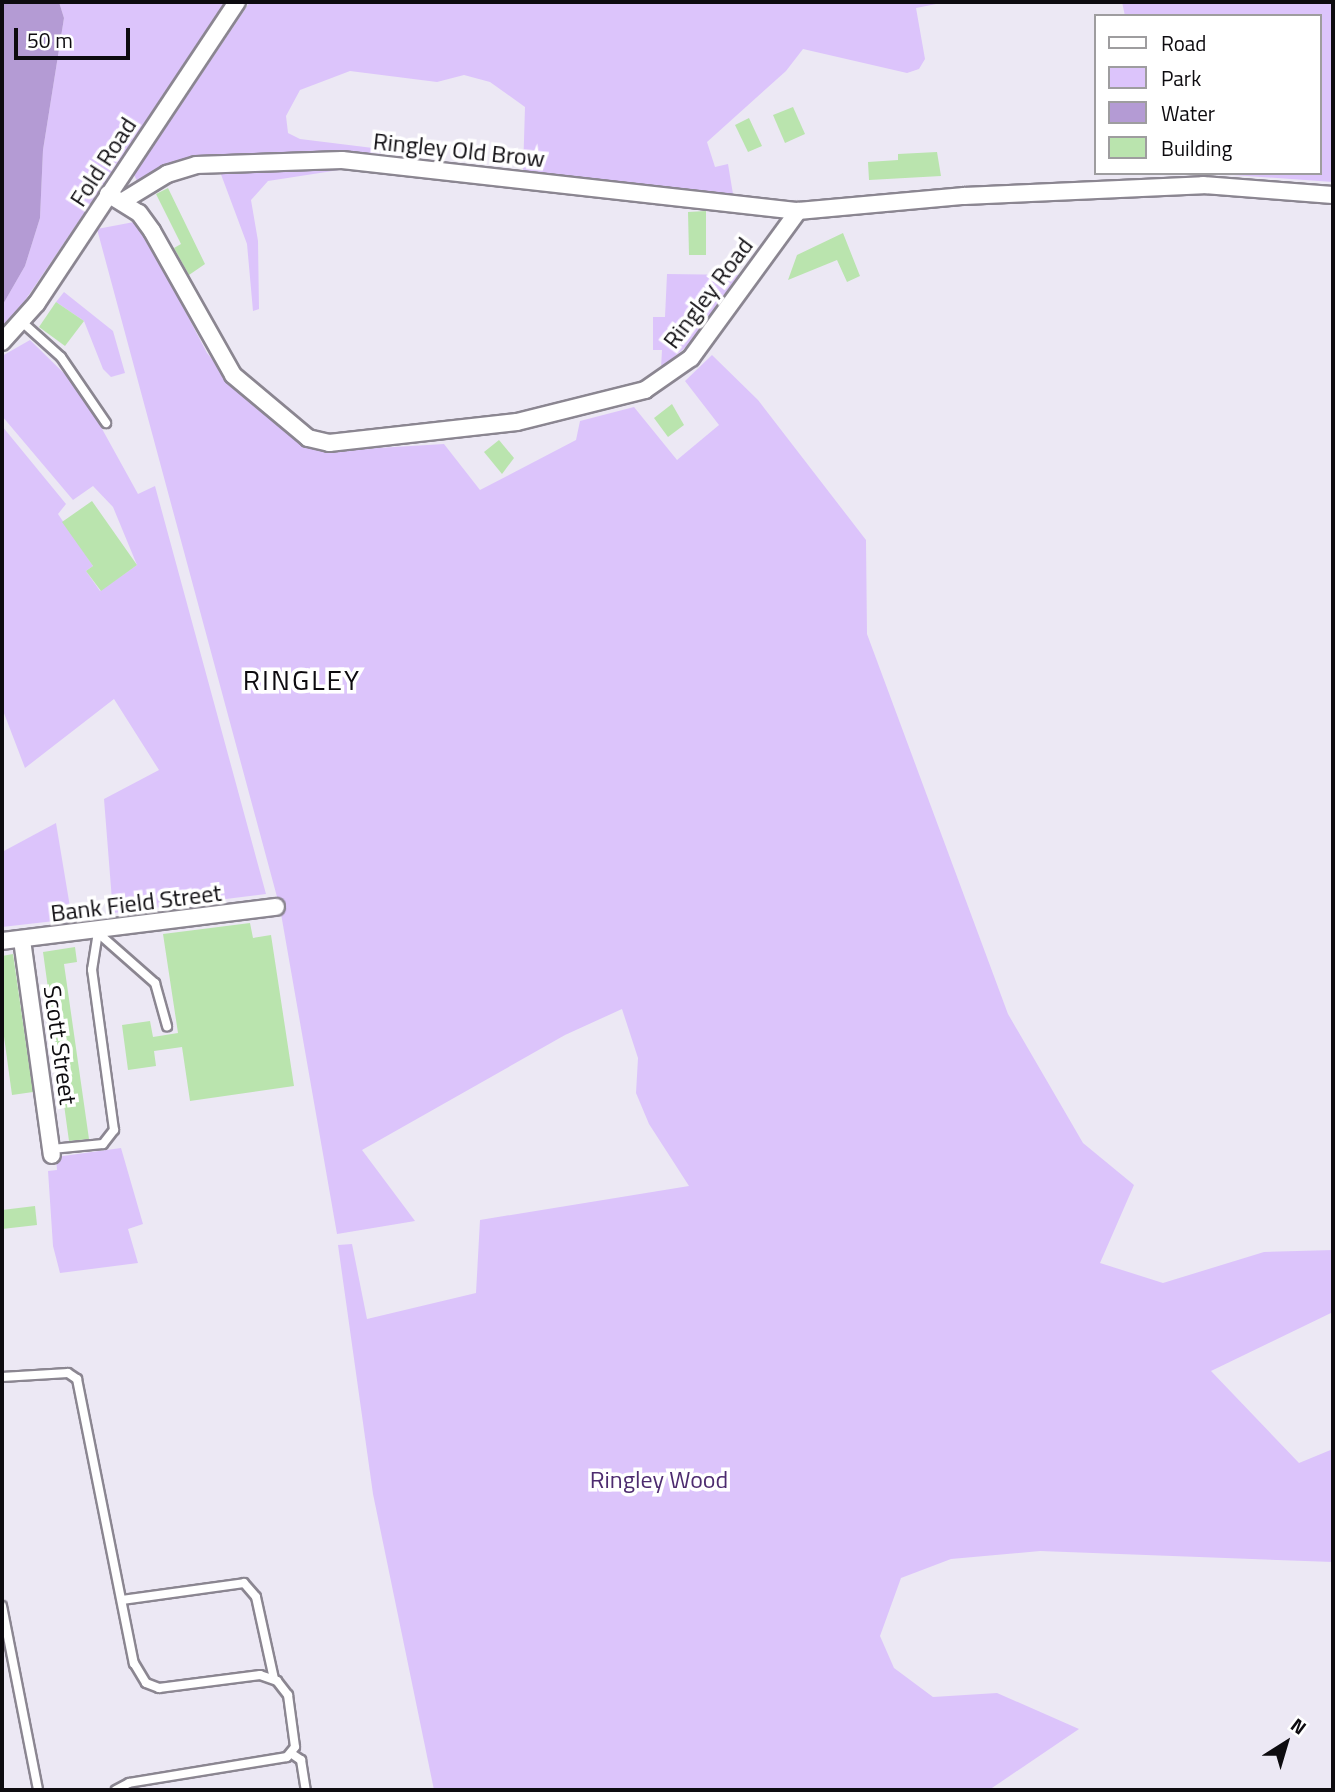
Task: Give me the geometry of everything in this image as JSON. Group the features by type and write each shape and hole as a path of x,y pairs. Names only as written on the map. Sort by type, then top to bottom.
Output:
{"street":[{"name":"Fold Road","path":"2,342 22,322 115,197 237,2"},
{"name":"Ringley Old Brow","path":"115,197 167,174 196,165 342,160 798,211"},
{"path":"798,211 964,196 1203,185 1333,195"},
{"name":"Ringley Road","path":"115,197 152,231 233,375 308,438 329,443 517,422 645,390 691,358 798,211"},
{"name":"Bank Field Street","path":"2,941 98,933 276,907"},
{"name":"Scott Street","path":"22,940 52,1152"}],"lane":[{"path":"22,322 61,356 106,423"},
{"path":"98,933 155,983 167,1026"},
{"path":"52,1152 103,1144 114,1130 92,971 98,933"},
{"path":"2,1377 68,1373 77,1379 134,1663 151,1686 251,1675 274,1679"},
{"path":"122,1600 244,1583 256,1597 274,1679 288,1695 295,1733 292,1754"},
{"path":"2,1606 38,1790"},
{"path":"117,1790 129,1783 292,1754 300,1760 306,1790"}],"green space":[{"path":"59,2 227,2 22,305 2,327 2,306 25,266 40,218 43,150 64,18"},
{"path":"250,2 946,2 916,8 925,59 919,69 907,73 803,49 786,71 707,142 715,167 728,164 733,194 523,172 525,107 490,82 464,75 437,82 350,71 300,90 286,116 288,133 300,139 373,148 382,156 337,152 193,159 138,183 134,175"},
{"path":"1122,2 1333,2 1333,182 1233,175 1321,175 1321,14 1125,14"},
{"path":"352,168 268,181 251,200 258,241 259,309 253,311 247,244 219,169"},
{"name":"Ringley Wood","path":"134,222 145,234 207,353 239,392 303,444 328,451 444,444 480,490 576,440 580,421 634,407 677,460 719,425 685,381 712,355 758,400 866,540 867,634 1008,1014 1083,1143 1134,1185 1100,1263 1163,1283 1264,1252 1333,1250 1333,1312 1211,1371 1299,1463 1333,1449 1333,1562 1040,1551 951,1559 901,1578 880,1636 894,1668 933,1697 997,1693 1079,1729 989,1790 434,1790 373,1494 338,1245 352,1244 367,1319 476,1293 480,1220 689,1186 649,1124 636,1093 638,1058 622,1009 565,1035 362,1150 415,1221 337,1234 280,908 97,229"},
{"path":"667,274 742,275 693,341 661,368 662,350 653,350 653,317 665,317"},
{"path":"64,292 113,331 125,373 111,377 103,369 84,321 56,302"},
{"path":"30,340 80,389 138,494 155,486 266,894 113,913 104,799 159,770 114,699 25,768 2,708 2,426 66,504 58,514 93,566 86,571 100,591 137,565 113,507 93,486 73,500 2,416 2,356"},
{"path":"56,823 72,919 2,927 2,852"},
{"path":"121,1148 143,1224 128,1229 138,1263 60,1273 53,1246 48,1171 57,1170 56,1157"}],"water":[{"path":"2,2 59,2 64,18 43,150 40,218 25,266 2,306"}],"building":[{"path":"793,107 805,134 785,143 773,115"},
{"path":"749,118 762,146 748,152 735,125"},
{"path":"937,152 941,176 869,180 868,162 898,160 898,154"},
{"path":"168,188 205,264 189,275 174,248 181,244 156,194"},
{"path":"706,211 706,255 689,255 688,212"},
{"path":"843,233 860,276 847,282 837,260 788,280 797,255"},
{"path":"56,302 84,321 65,346 39,327"},
{"path":"672,404 684,425 668,437 654,418"},
{"path":"499,440 514,458 502,474 484,452"},
{"path":"92,501 137,565 101,591 86,571 93,566 62,522"},
{"path":"250,923 253,938 271,935 294,1086 190,1101 182,1047 154,1051 156,1066 128,1070 122,1025 150,1021 153,1037 178,1033 163,934"},
{"path":"75,947 77,962 64,964 89,1139 69,1141 43,952"},
{"path":"13,954 33,1092 12,1095 2,1022 2,956"},
{"path":"35,1206 37,1225 2,1229 2,1210"}],"district":[{"name":"RINGLEY","path":"302,680"}]}
